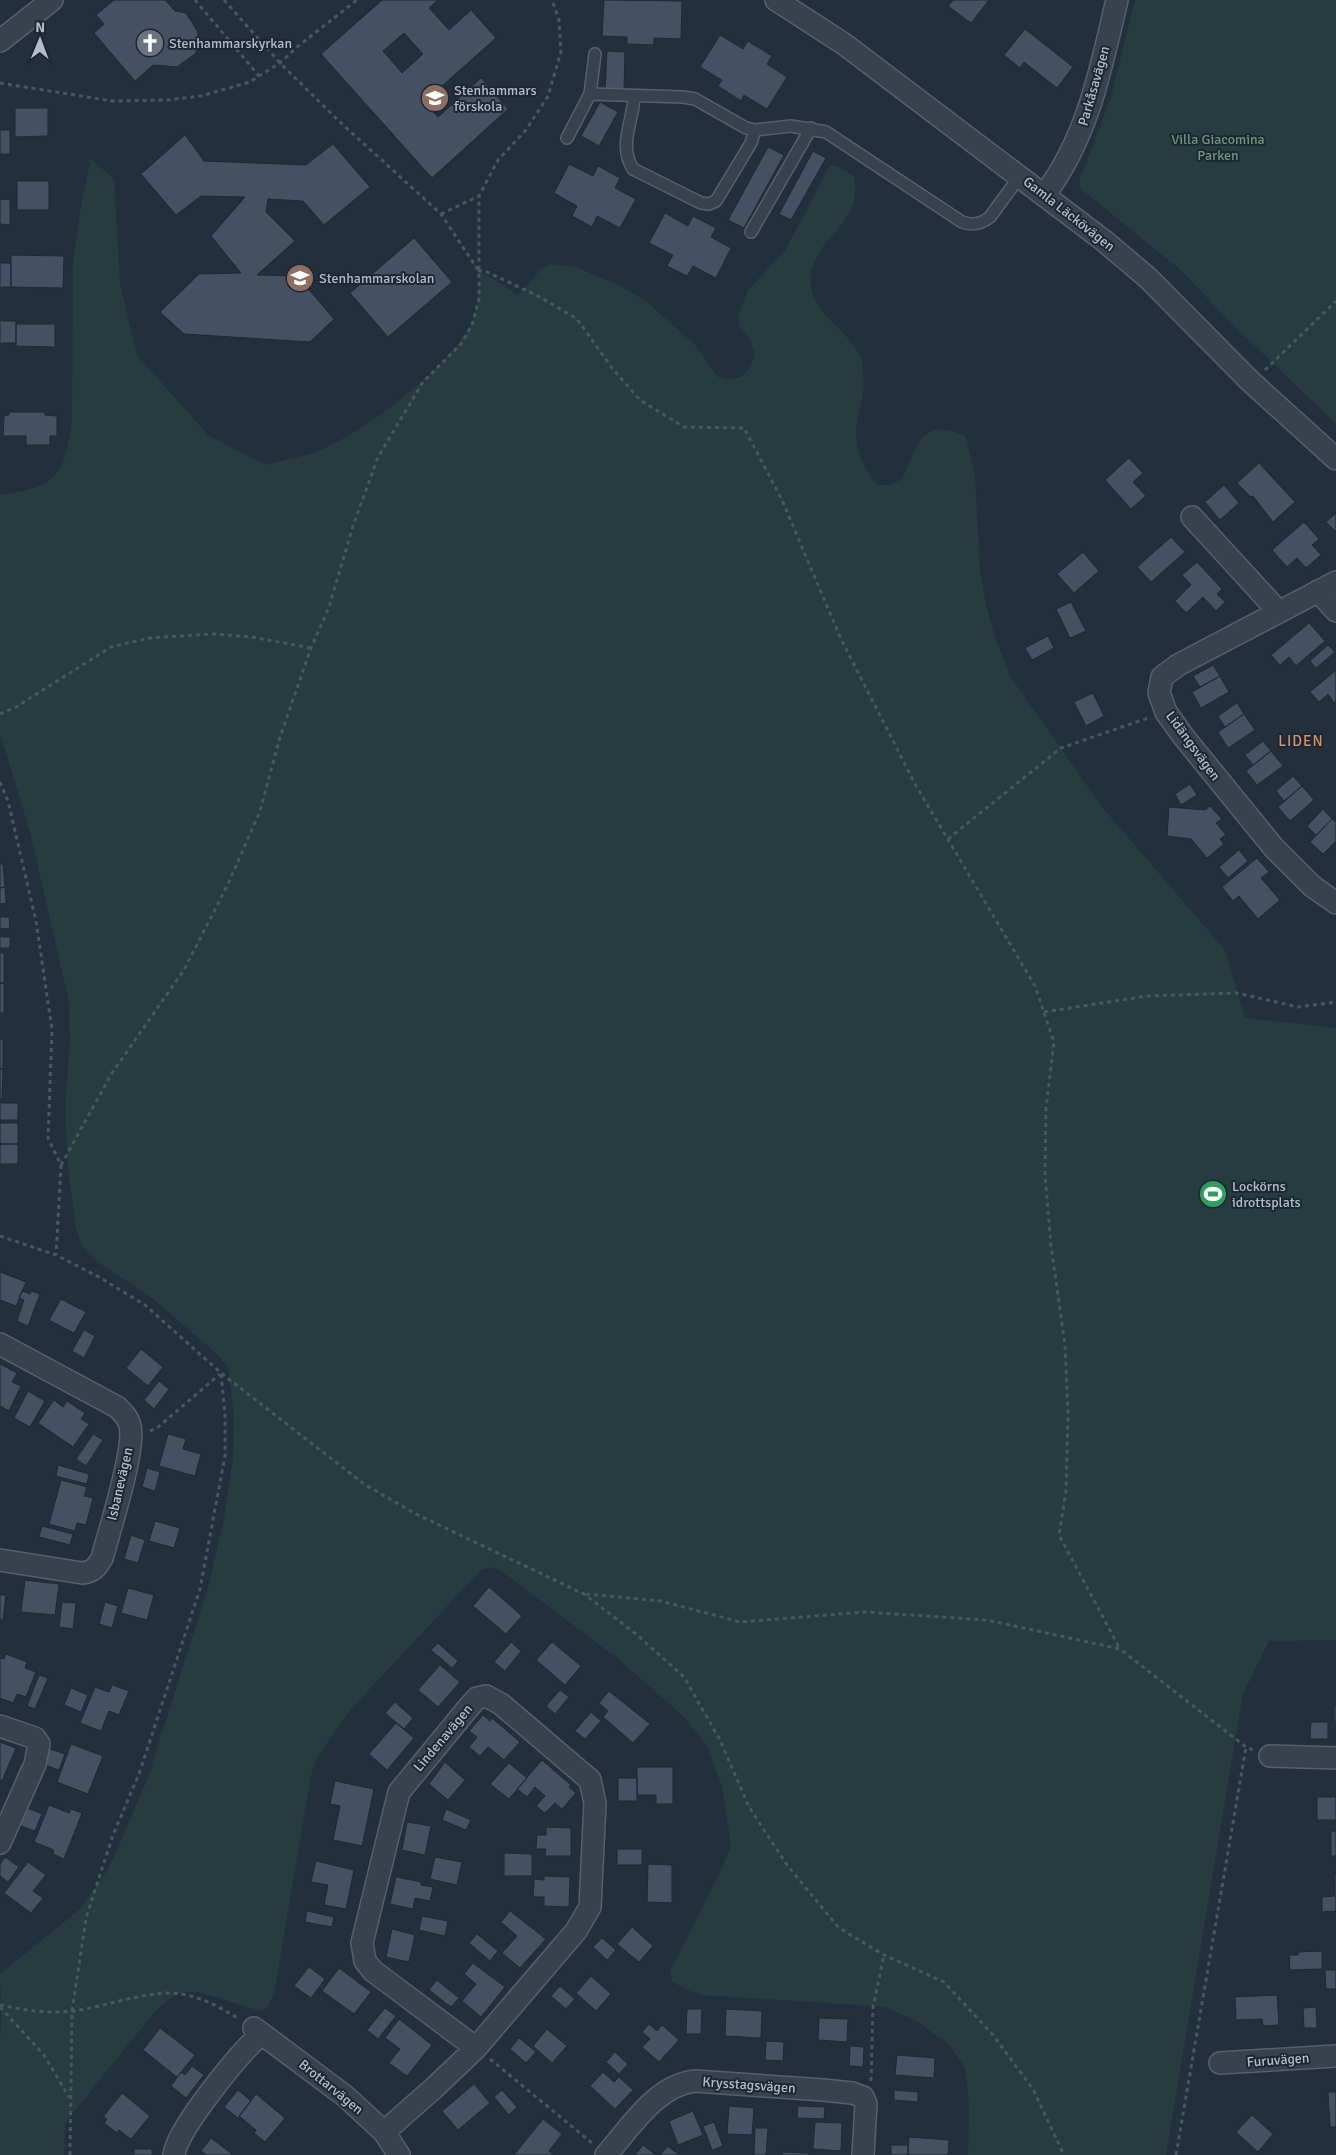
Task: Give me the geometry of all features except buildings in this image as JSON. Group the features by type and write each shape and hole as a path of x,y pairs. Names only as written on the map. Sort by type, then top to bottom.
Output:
{"street":[{"path":"0,41 52,0"},
{"name":"Gamla Läckövägen","path":"776,0 844,44 1045,194 1148,278 1250,381 1336,459"},
{"name":"Parkåsavägen","path":"1045,194 1066,163 1087,117 1117,0"},
{"path":"1192,517 1278,611"},
{"name":"Lidängsvägen","path":"1336,611 1327,587 1178,665 1162,677 1159,693 1166,712 1229,795 1274,848 1312,886 1336,903"},
{"name":"Isbanevägen","path":"0,1344 117,1407 126,1415 131,1427 129,1457 102,1558 98,1566 91,1572 82,1573 0,1560"},
{"name":"Lindenavägen","path":"384,2132 476,2048 576,1931 587,1916 592,1896 595,1803 590,1780 509,1710 486,1696 477,1698 398,1792 364,1930 361,1952 373,1971 476,2048"},
{"path":"0,1726 35,1738 39,1744 35,1764 0,1843"},
{"path":"1270,1756 1336,1758"},
{"path":"174,2155 181,2136 257,2031"},
{"name":"Brottarvägen","path":"257,2031 345,2096 384,2132 399,2155"},
{"name":"Furuvägen","path":"1220,2063 1336,2056"},
{"name":"Krysstagsvägen","path":"606,2155 659,2096 674,2086 685,2082 823,2090 852,2093 863,2097"},
{"path":"863,2097 866,2104 863,2155"}],"lane":[{"path":"567,138 590,94 596,54"},
{"path":"590,94 683,97 695,100 737,123 755,130 791,126 826,132 962,222 970,225 984,222 990,217 1020,176"},
{"path":"634,96 625,147 627,160 633,169 701,203 709,204 716,201 751,142 755,130"},
{"path":"751,232 811,128"}],"path":[{"path":"195,0 260,76"},
{"path":"224,0 280,63 340,123 441,214 478,271"},
{"path":"0,83 112,101 169,100 201,96 250,82 260,76 280,63 296,47 357,0"},
{"path":"56,1255 61,1164 112,1073 184,970 228,884 260,811 280,737 311,648 329,607 353,526 378,457 423,382 461,344 472,325 478,299 479,196 498,160 526,130 548,96 560,52 560,20 552,0"},
{"path":"441,214 479,196"},
{"path":"478,271 485,271 538,296 577,319 612,368 640,400 684,427 744,428 782,500 841,640 915,784 1035,986 1054,1042 1046,1108 1045,1174 1051,1246 1064,1345 1068,1414 1066,1491 1059,1536 1120,1649 1246,1747 1270,1756"},
{"path":"1262,372 1336,301"},
{"path":"0,714 16,707 110,647 150,638 214,634 252,637 311,648"},
{"path":"948,839 1061,748 1166,712"},
{"path":"0,782 8,801 36,921 52,1030 48,1138 61,1164"},
{"path":"1044,1012 1147,996 1237,993 1298,1008 1336,1002"},
{"path":"0,1236 56,1255 99,1277 145,1305 221,1374 364,1484 416,1514 584,1594 636,1634 684,1677 720,1740 749,1807 787,1865 839,1928 884,1955 944,1982 993,2035 1033,2088 1064,2155"},
{"path":"131,1437 157,1428 221,1374"},
{"path":"70,2155 69,2097 72,2011 86,1918 113,1835 140,1774 200,1589 225,1456 225,1414 221,1374"},
{"path":"584,1594 661,1601 740,1622 865,1612 987,1620 1120,1649"},
{"path":"1176,2155 1246,1747"},
{"path":"863,2097 872,2083 873,2007 884,1955"},
{"path":"0,2006 42,2012 72,2011 121,2000 172,1993 208,2001 257,2031"},
{"path":"0,2006 44,2056 69,2097"},
{"path":"476,2048 606,2155"}],"green space":[{"name":"Villa Giacomina Parken","path":"1135,0 1336,0 1336,424 1226,318 1182,271 1081,189 1079,181 1111,97"},
{"path":"91,159 114,179 120,284 137,355 208,435 265,465 310,454 330,446 376,418 423,381 460,342 471,324 481,272 518,295 541,269 551,264 576,267 614,283 646,301 695,345 718,377 729,380 741,377 751,366 755,354 750,340 740,328 738,316 748,290 785,251 830,165 839,167 854,177 855,194 852,207 815,260 811,274 811,287 814,299 820,309 854,345 862,360 864,388 858,417 856,440 863,464 878,485 889,485 902,479 917,446 930,432 939,430 951,431 966,437 975,476 980,571 986,605 996,640 1010,676 1102,807 1225,950 1245,1018 1336,1028 1336,1640 1269,1641 1243,1694 1166,2155 968,2155 969,2105 965,2068 950,2046 920,2023 886,2007 703,1995 686,1990 672,1981 670,1971 723,1866 731,1846 722,1786 706,1744 681,1714 617,1658 504,1573 492,1567 481,1570 352,1708 317,1757 311,1775 274,1995 268,2006 261,2011 202,1993 184,1992 175,1995 152,2015 65,2123 64,2155 0,2155 0,1974 80,1909 109,1868 147,1780 208,1588 224,1519 233,1459 234,1416 228,1367 217,1354 151,1297 102,1265 89,1254 80,1242 69,1177 66,1131 66,1092 70,1041 69,1002 30,832 0,733 0,495 19,492 46,483 61,467 65,455 72,421 73,261 82,200"}],"place":[{"name":"Stenhammarskyrkan","path":"150,43"},
{"name":"Stenhammars förskola","path":"435,98"},
{"name":"Stenhammarskolan","path":"300,278"},
{"name":"Lockörns idrottsplats","path":"1213,1194"}],"district":[{"name":"LIDEN","path":"1301,741"}]}
